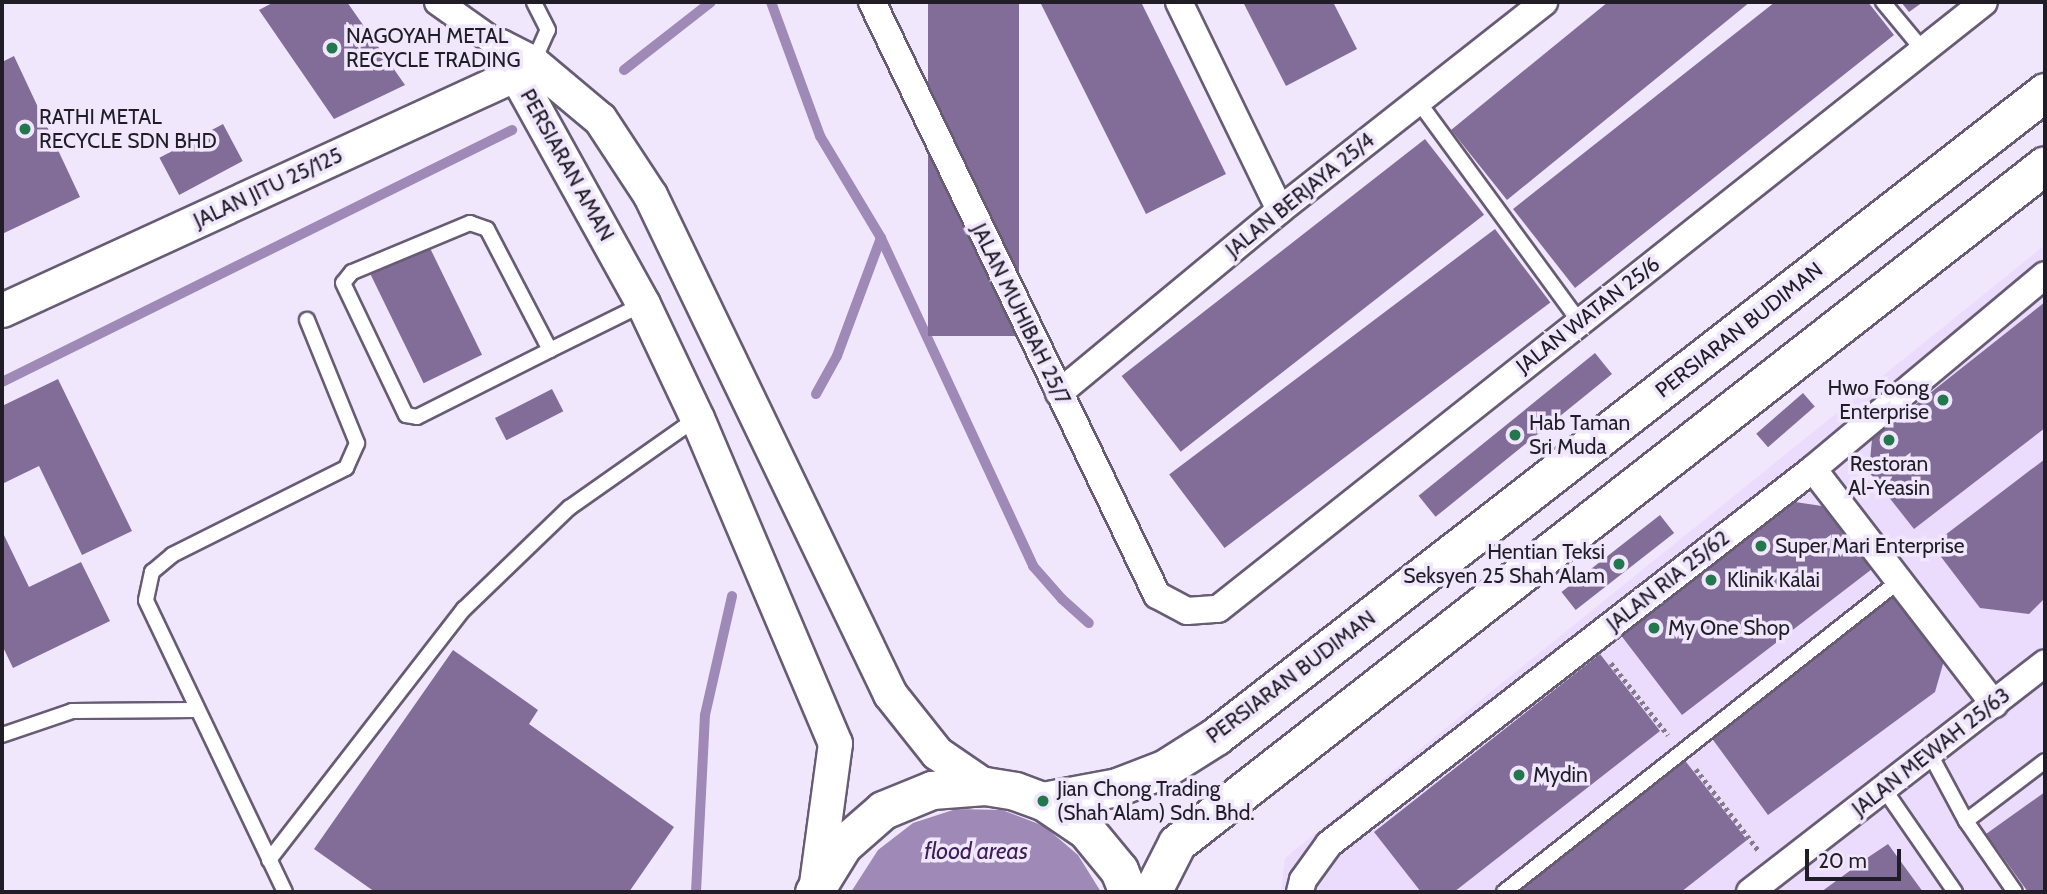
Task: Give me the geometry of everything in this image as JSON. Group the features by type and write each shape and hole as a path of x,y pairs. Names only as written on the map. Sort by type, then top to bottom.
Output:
{"main road":[{"name":"PERSIARAN BUDIMAN","path":"1043,801 1117,787 1164,769 1216,736 2045,92"},
{"path":"1152,892 1177,843 2045,165"},
{"path":"815,891 843,845 883,810 932,790 985,786 1015,791 1043,801 1086,830 1119,870 1128,892"}],"street":[{"path":"438,2 517,61"},
{"name":"JALAN MUHIBAH 25/7","path":"872,2 1157,595 1187,611"},
{"path":"1179,2 1280,210"},
{"name":"JALAN BERJAYA 25/4","path":"1059,393 1280,210 1544,2"},
{"name":"JALAN WATAN 25/6","path":"1187,611 1218,609 1984,2"},
{"name":"PERSIARAN AMAN","path":"517,61 643,304 697,418 835,743 815,891"},
{"name":"PERSIARAN AMAN","path":"517,61 600,119 650,195 890,694 937,753 985,786"},
{"name":"JALAN JITU 25/125","path":"2,310 517,61"},
{"name":"JALAN RIA 25/62","path":"1300,892 1303,880 1329,844 1813,469 2045,275"},
{"path":"1813,469 1994,704"},
{"name":"JALAN MEWAH 25/63","path":"1750,892 2045,663"}],"lane":[{"path":"517,61 548,30 534,2"},
{"path":"1883,2 1922,49"},
{"path":"1418,101 1580,322"},
{"path":"551,350 487,229 470,223 352,272 343,283 406,415 417,416 551,350 643,304"},
{"path":"285,892 196,710 146,600 152,572 172,555 346,468 357,443 307,320"},
{"path":"269,860 464,609 569,508 697,418"},
{"path":"1504,892 1899,581"},
{"path":"2,735 72,711 196,710"},
{"path":"1930,754 1966,821 2015,892"},
{"path":"1966,821 2045,761"},
{"path":"1884,789 1955,892"}],"shaded area":[{"path":"2045,245 2045,892 1281,892 1285,858"}],"water":[{"name":"flood areas","path":"956,809 1002,810 1044,826 1078,855 1101,892 851,892 878,850 913,823"}],"building":[{"name":"NAGOYAH METAL RECYCLE TRADING","path":"274,2 347,2 405,85 334,119 259,10"},
{"path":"928,2 1019,2 1019,336 928,336"},
{"path":"1040,2 1141,2 1226,174 1146,214"},
{"path":"1243,2 1333,2 1357,49 1286,86"},
{"path":"1608,2 1750,2 1507,200 1451,130"},
{"path":"1775,2 1868,2 1894,35 1575,288 1513,209"},
{"path":"1901,2 1923,2 1909,12"},
{"name":"RATHI METAL RECYCLE SDN BHD","path":"14,56 80,197 2,234 2,62"},
{"path":"223,124 243,161 179,195 159,158"},
{"path":"1425,139 1484,215 1181,452 1122,376"},
{"path":"1495,229 1550,302 1225,548 1169,475"},
{"path":"429,246 482,355 424,383 371,274"},
{"path":"2045,302 2045,428 1914,529 1869,472 1872,439"},
{"name":"Hab Taman Sri Muda","path":"1595,353 1612,374 1436,517 1419,496"},
{"path":"58,379 132,531 82,555 39,466 2,484 2,406"},
{"path":"552,389 563,411 506,440 495,418"},
{"path":"1803,393 1815,407 1768,447 1756,434"},
{"path":"2045,459 2045,598 2029,614 1980,608 1932,545"},
{"path":"1795,502 1822,506 1872,569 1682,715 1620,634"},
{"name":"Hentian Teksi Seksyen 25 Shah Alam","path":"1660,515 1674,533 1576,610 1561,592"},
{"path":"2,531 29,587 81,562 110,621 13,668 2,645"},
{"path":"1894,594 1945,657 1935,692 1768,815 1708,733"},
{"path":"453,650 538,710 529,724 674,827 629,892 375,892 314,849"},
{"path":"1600,654 1660,731 1454,892 1421,892 1374,832"},
{"path":"1683,758 1747,840 1681,892 1513,892"},
{"path":"2045,792 2045,892 2028,892 1986,834"},
{"path":"1888,844 1923,892 1821,892 1870,856"}],"waterway":[{"path":"624,70 711,2"},
{"path":"771,2 820,136 881,238 1033,566 1062,599 1089,623"},
{"path":"2,382 512,130"},
{"path":"816,394 837,356 881,238"},
{"path":"696,892 705,715 732,596"}],"place":[{"name":"NAGOYAH METAL RECYCLE TRADING","path":"332,48"},
{"name":"RATHI METAL RECYCLE SDN BHD","path":"25,129"},
{"name":"Hwo Foong Enterprise","path":"1943,400"},
{"name":"Hab Taman Sri Muda","path":"1515,435"},
{"name":"Restoran Al-Yeasin","path":"1889,440"},
{"name":"Super Mari Enterprise","path":"1761,546"},
{"name":"Hentian Teksi Seksyen 25 Shah Alam","path":"1619,564"},
{"name":"Klinik Kalai","path":"1711,580"},
{"name":"My One Shop","path":"1654,628"},
{"name":"Mydin","path":"1519,775"},
{"name":"Jian Chong Trading (Shah Alam) Sdn. Bhd.","path":"1043,801"}]}
